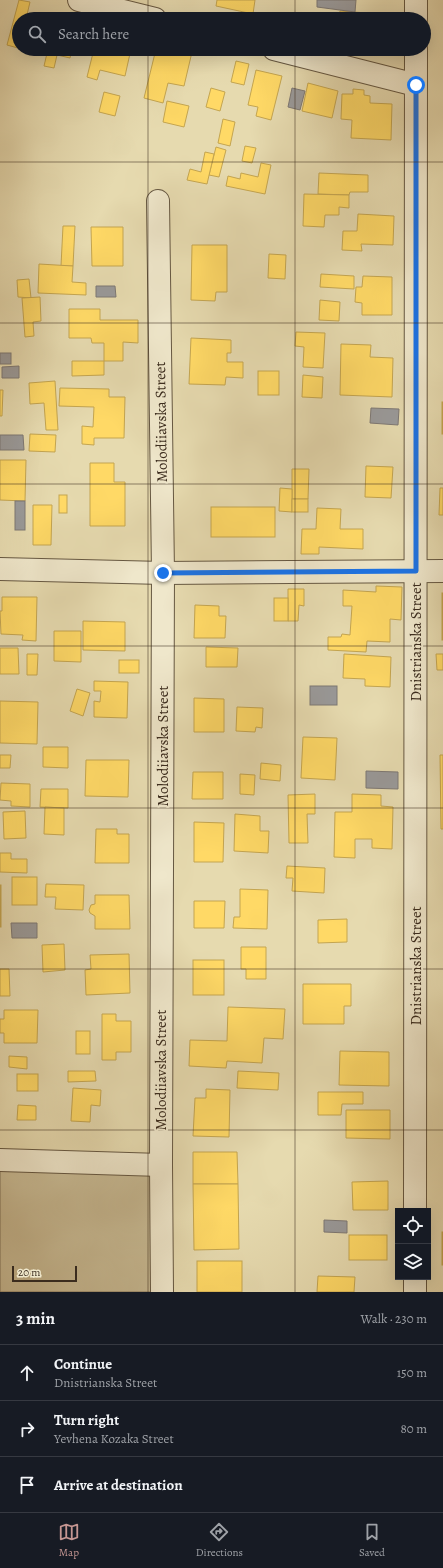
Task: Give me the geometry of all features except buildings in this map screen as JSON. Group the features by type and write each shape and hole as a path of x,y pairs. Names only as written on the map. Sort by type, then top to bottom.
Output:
{"street":[{"path":"79,0 127,12"},
{"path":"416,0 416,12"},
{"path":"302,56 416,85"},
{"name":"Dnistrianska Street","path":"415,1208 416,56"},
{"name":"Molodiiavska Street","path":"158,201 163,573 162,1292"},
{"path":"0,569 163,573 443,571"},
{"path":"0,1160 161,1164"},
{"path":"415,1280 415,1292"}],"shaded area":[{"path":"0,1159 162,1164 163,1292 0,1292"}],"route":[{"path":"163,573 416,571 416,85"}]}
